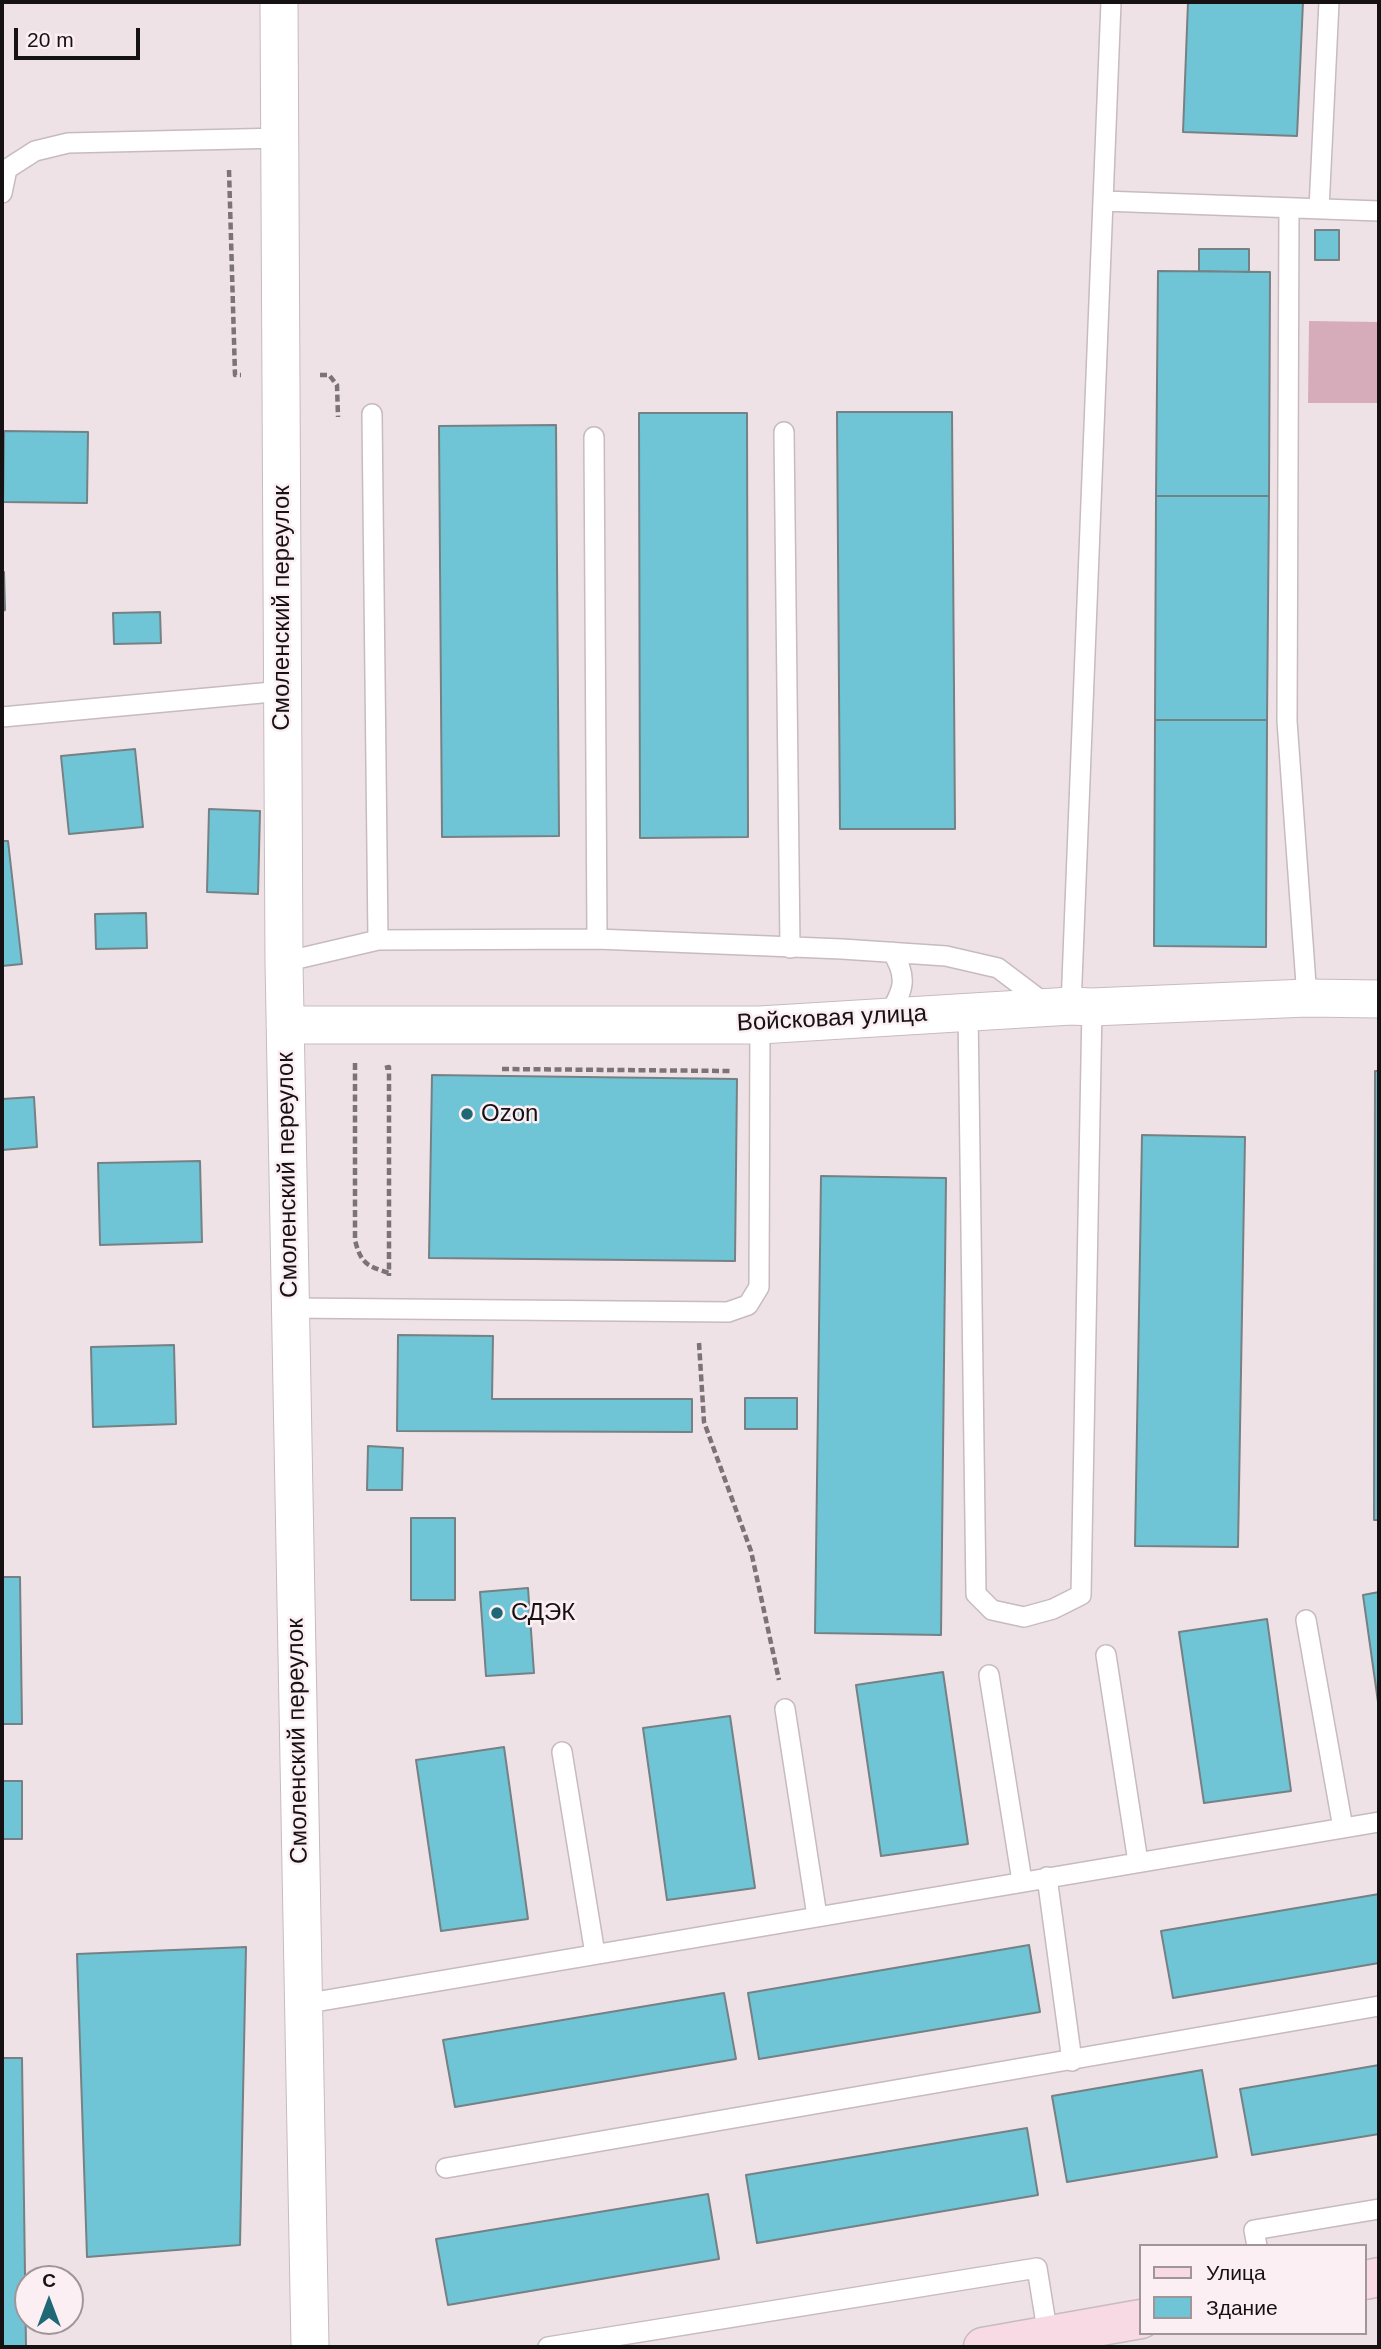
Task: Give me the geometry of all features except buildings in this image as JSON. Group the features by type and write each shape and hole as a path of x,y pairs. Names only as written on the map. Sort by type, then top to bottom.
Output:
{"street":[{"name":"Смоленский переулок","path":"279,2 284,962 310,2347"},
{"name":"Войсковая улица","path":"285,1025 760,1025 968,1011 1307,998 1379,999"},
{"path":"983,2347 1140,2319"}],"lane":[{"path":"968,1011 976,1594 992,1610 1024,1617 1053,1609 1081,1595 1071,1007 1111,2"},
{"path":"1319,209 1329,2"},
{"path":"2,193 7,169 35,150 68,143 281,138"},
{"path":"1103,201 1379,211"},
{"path":"1289,208 1287,721 1307,998"},
{"path":"372,414 378,940"},
{"path":"784,432 790,948"},
{"path":"594,437 597,939"},
{"path":"2,717 283,691"},
{"path":"284,962 378,940 597,939 892,952 946,956 998,968 1071,1007"},
{"path":"888,1016 901,994 903,982 901,966 892,952"},
{"path":"290,1308 728,1312 748,1305 759,1287 760,1025"},
{"path":"1306,1620 1343,1828"},
{"path":"1106,1655 1138,1862"},
{"path":"989,1675 1022,1881"},
{"path":"785,1709 817,1916"},
{"path":"562,1752 595,1954"},
{"path":"303,2004 1379,1822"},
{"path":"1047,1877 1072,2061"},
{"path":"446,2168 1379,2006"},
{"path":"1257,2244 1254,2230 1379,2210"},
{"path":"548,2347 1037,2268 1048,2336"}],"path":[{"path":"355,1068 366,1068"},
{"path":"377,1068 402,1068"},
{"path":"389,1068 390,1308"},
{"path":"499,1069 760,1071"},
{"path":"698,1311 704,1422 751,1551 785,1709"}],"shaded area":[{"path":"1309,321 1379,322 1379,403 1308,403"}],"place":[{"name":"Ozon","path":"467,1114"},
{"name":"СДЭК","path":"497,1613"}]}
